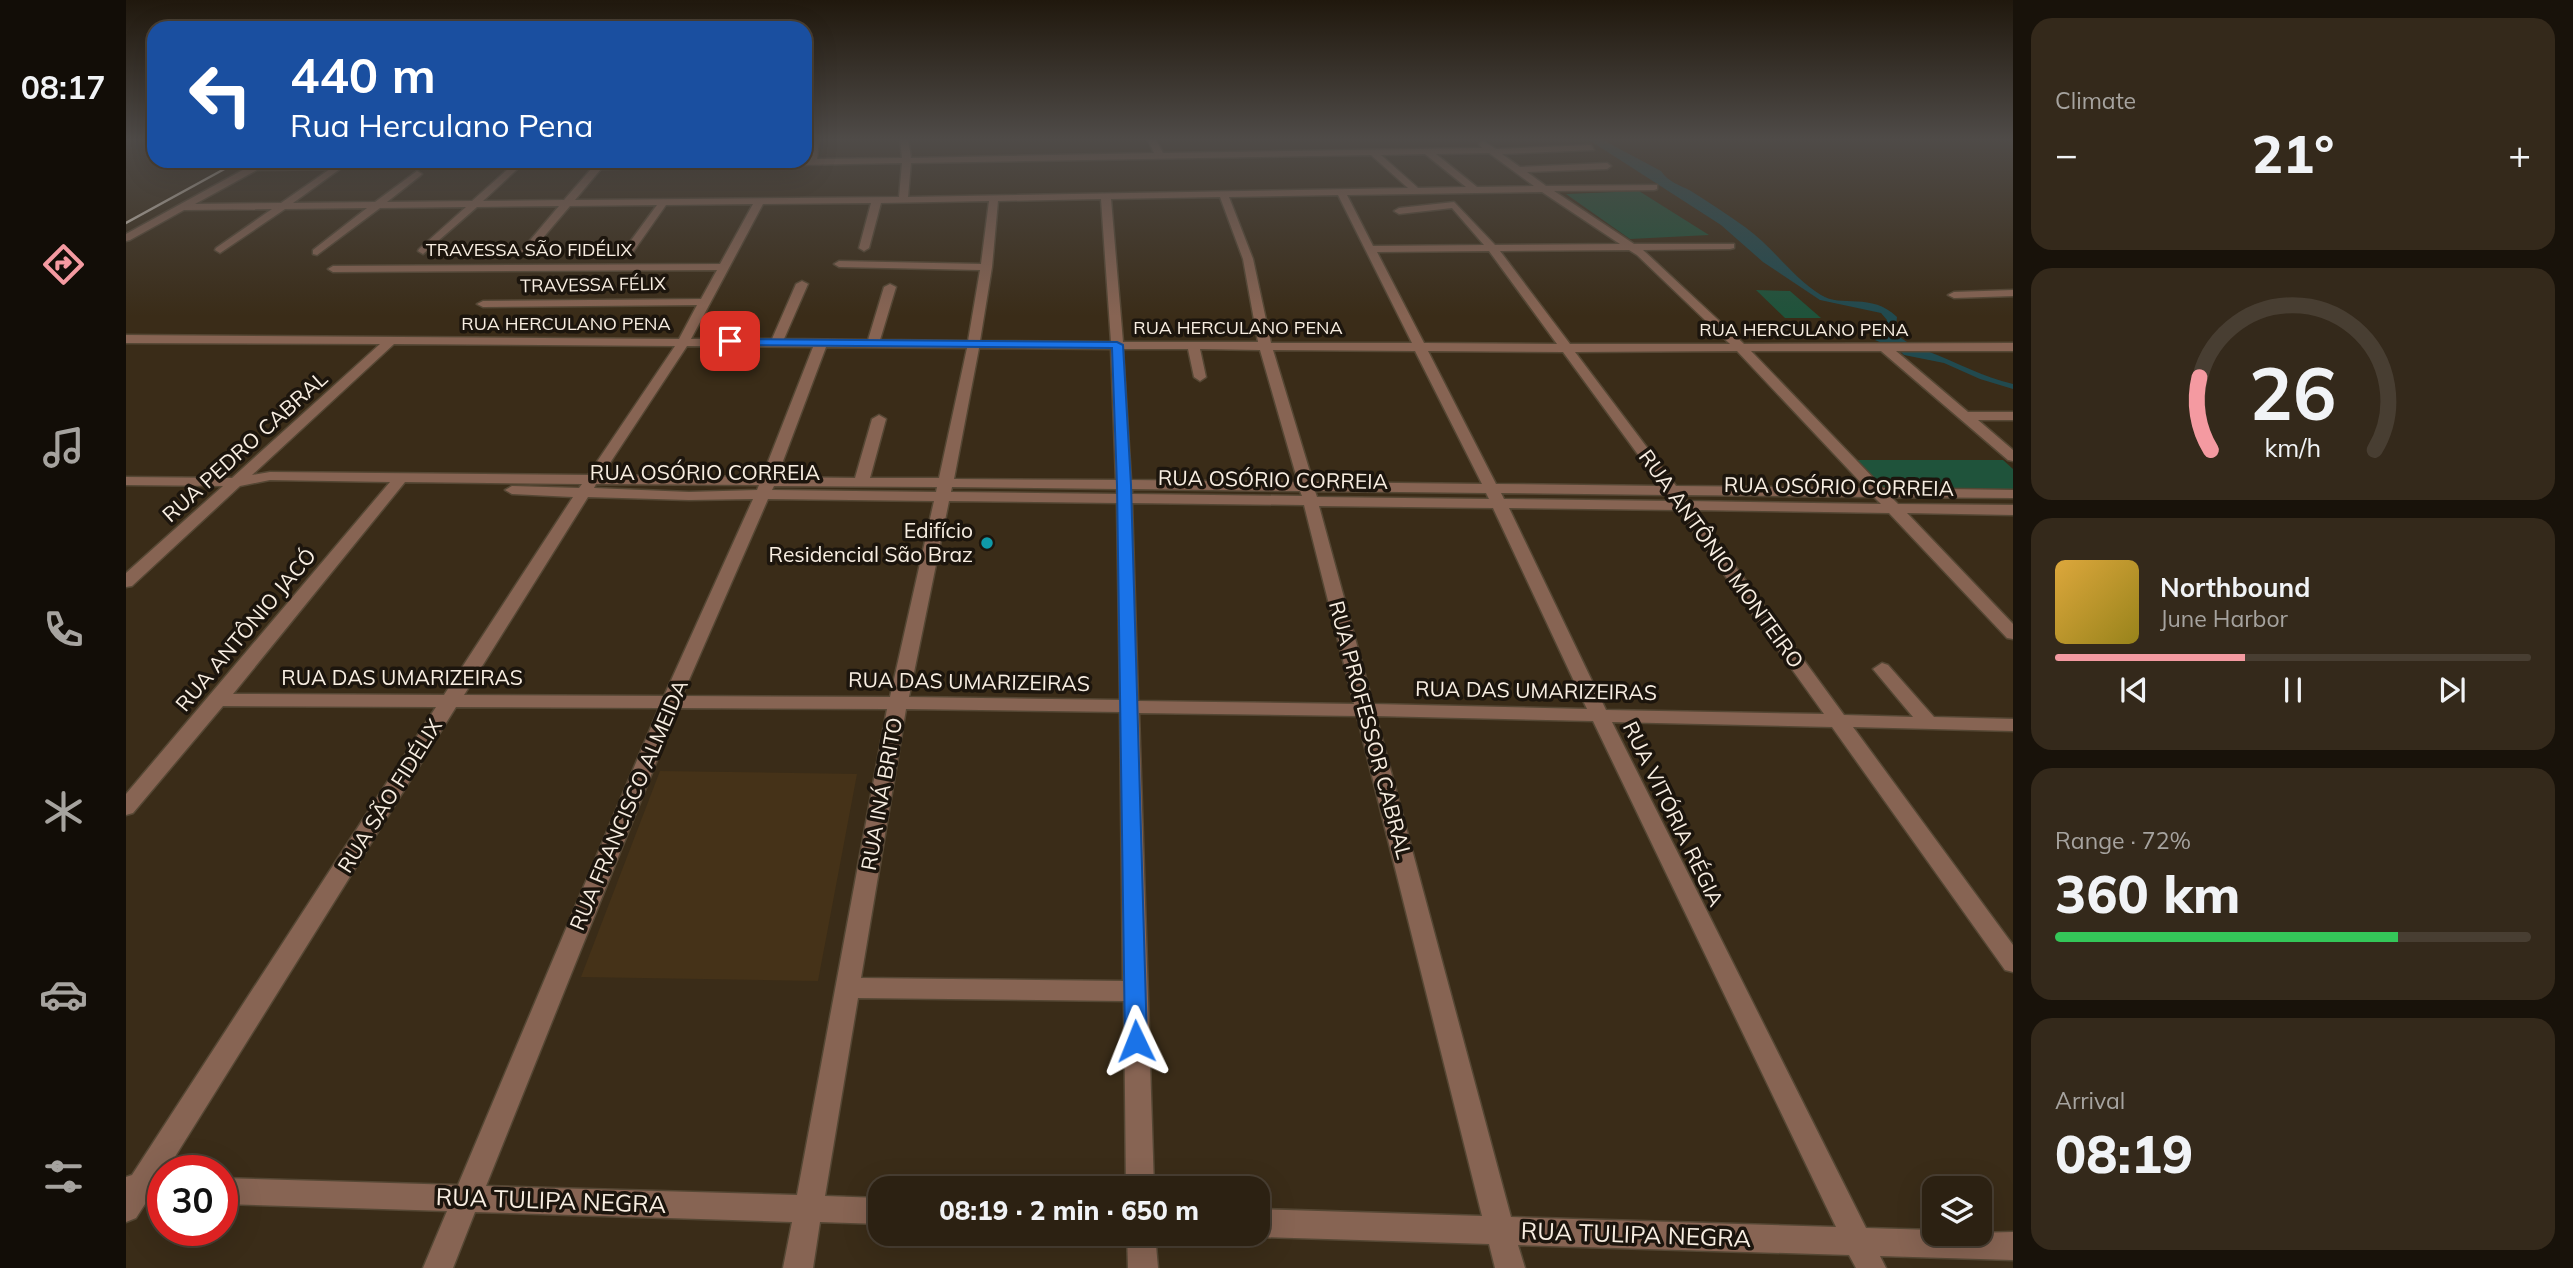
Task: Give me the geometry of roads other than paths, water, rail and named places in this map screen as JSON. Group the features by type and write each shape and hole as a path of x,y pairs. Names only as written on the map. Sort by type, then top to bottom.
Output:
{"street":[{"path":"126,238 203,197"},
{"path":"220,250 294,197"},
{"path":"317,252 387,197"},
{"path":"423,251 482,197"},
{"path":"526,251 574,197"},
{"path":"185,207 1040,197"},
{"path":"1106,197 1124,492 1140,1176"},
{"name":"RUA PROFESSOR CABRAL","path":"1225,197 1248,260 1265,345 1309,495 1510,1268"},
{"name":"RUA VITÓRIA RÉGIA","path":"1344,197 1495,497 1598,715 1871,1268"},
{"path":"1557,197 1632,246 1741,348 2013,634"},
{"name":"RUA INÁ BRITO","path":"798,1268 898,703 973,344 987,267 993,198"},
{"path":"864,248 877,200"},
{"name":"RUA SÃO FIDÉLIX","path":"139,1194 587,487 684,341 759,202"},
{"path":"629,250 663,203"},
{"name":"RUA ANTÔNIO MONTEIRO","path":"1399,211 1454,205 1492,248 1684,506 2013,963"},
{"path":"1370,249 1730,246"},
{"path":"839,264 987,267"},
{"name":"TRAVESSA SÃO FIDÉLIX","path":"334,269 725,267"},
{"path":"777,341 802,284"},
{"path":"873,344 890,287"},
{"path":"1954,295 2013,293"},
{"name":"TRAVESSA FÉLIX","path":"483,304 704,302"},
{"name":"RUA HERCULANO PENA","path":"126,339 1564,348 2013,347"},
{"name":"RUA PEDRO CABRAL","path":"126,582 391,341"},
{"name":"RUA FRANCISCO ALMEIDA","path":"438,1268 671,701 765,488 821,343"},
{"path":"1193,345 1200,377"},
{"path":"1887,347 2013,457"},
{"path":"1965,416 2013,416"},
{"path":"861,482 879,419"},
{"name":"RUA OSÓRIO CORREIA","path":"126,481 238,482 252,486 396,483 1495,497 1684,506 2013,510"},
{"name":"RUA OSÓRIO CORREIA","path":"765,488 861,482 943,490"},
{"name":"RUA ANTÔNIO JACÓ","path":"126,808 218,701 396,483"},
{"name":"RUA OSÓRIO CORREIA","path":"1495,497 1673,492 2013,494"},
{"path":"1882,669 1930,724"},
{"name":"RUA DAS UMARIZEIRAS","path":"218,701 898,703 1364,710 2013,725"},
{"path":"848,988 1135,991"},
{"name":"RUA TULIPA NEGRA","path":"238,1192 868,1210"},
{"name":"RUA TULIPA NEGRA","path":"1270,1223 2013,1247"},
{"path":"1142,1246 1143,1268"}],"water":[{"path":"1678,197 1701,197 1719,209 1755,235 1801,280 1821,295 1829,299 1867,302 1887,309 1897,317 1895,334 1907,342 1882,343 1875,340 1882,335 1887,320 1881,313 1820,300 1763,262 1721,225"},
{"path":"1927,351 2013,384 2013,389 1980,379 1944,363 1904,355 1901,352"}],"railway":[{"path":"126,223 173,197"}],"place":[{"name":"Edifício Residencial São Braz","path":"987,543"}]}
